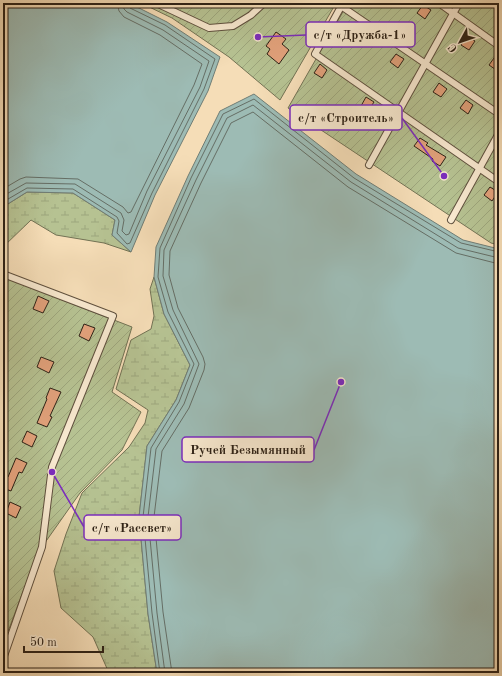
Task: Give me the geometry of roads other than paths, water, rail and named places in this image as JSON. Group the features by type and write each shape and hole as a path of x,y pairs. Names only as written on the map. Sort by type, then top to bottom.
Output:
{"lane":[{"path":"156,3 209,28 233,26 251,15 264,3"},
{"path":"439,3 499,46"},
{"path":"369,165 459,3"},
{"path":"499,114 425,64 342,4 315,54 499,182"},
{"path":"451,220 499,133"},
{"path":"3,274 113,316 52,467 42,547 3,659"}],"water":[{"path":"3,3 129,3 167,22 220,57 208,91 155,195 131,252 112,235 115,220 73,193 27,192 3,207"},
{"path":"254,94 356,174 463,240 499,249 499,673 157,673 148,614 139,517 147,446 176,400 190,365 164,314 154,277 156,247 188,176 220,111"}],"place":[{"name":"с/т «Дружба-1»","path":"258,37"},
{"name":"с/т «Строитель»","path":"444,176"},
{"name":"Ручей Безымянный","path":"341,382"},
{"name":"с/т «Рассвет»","path":"52,472"}]}
